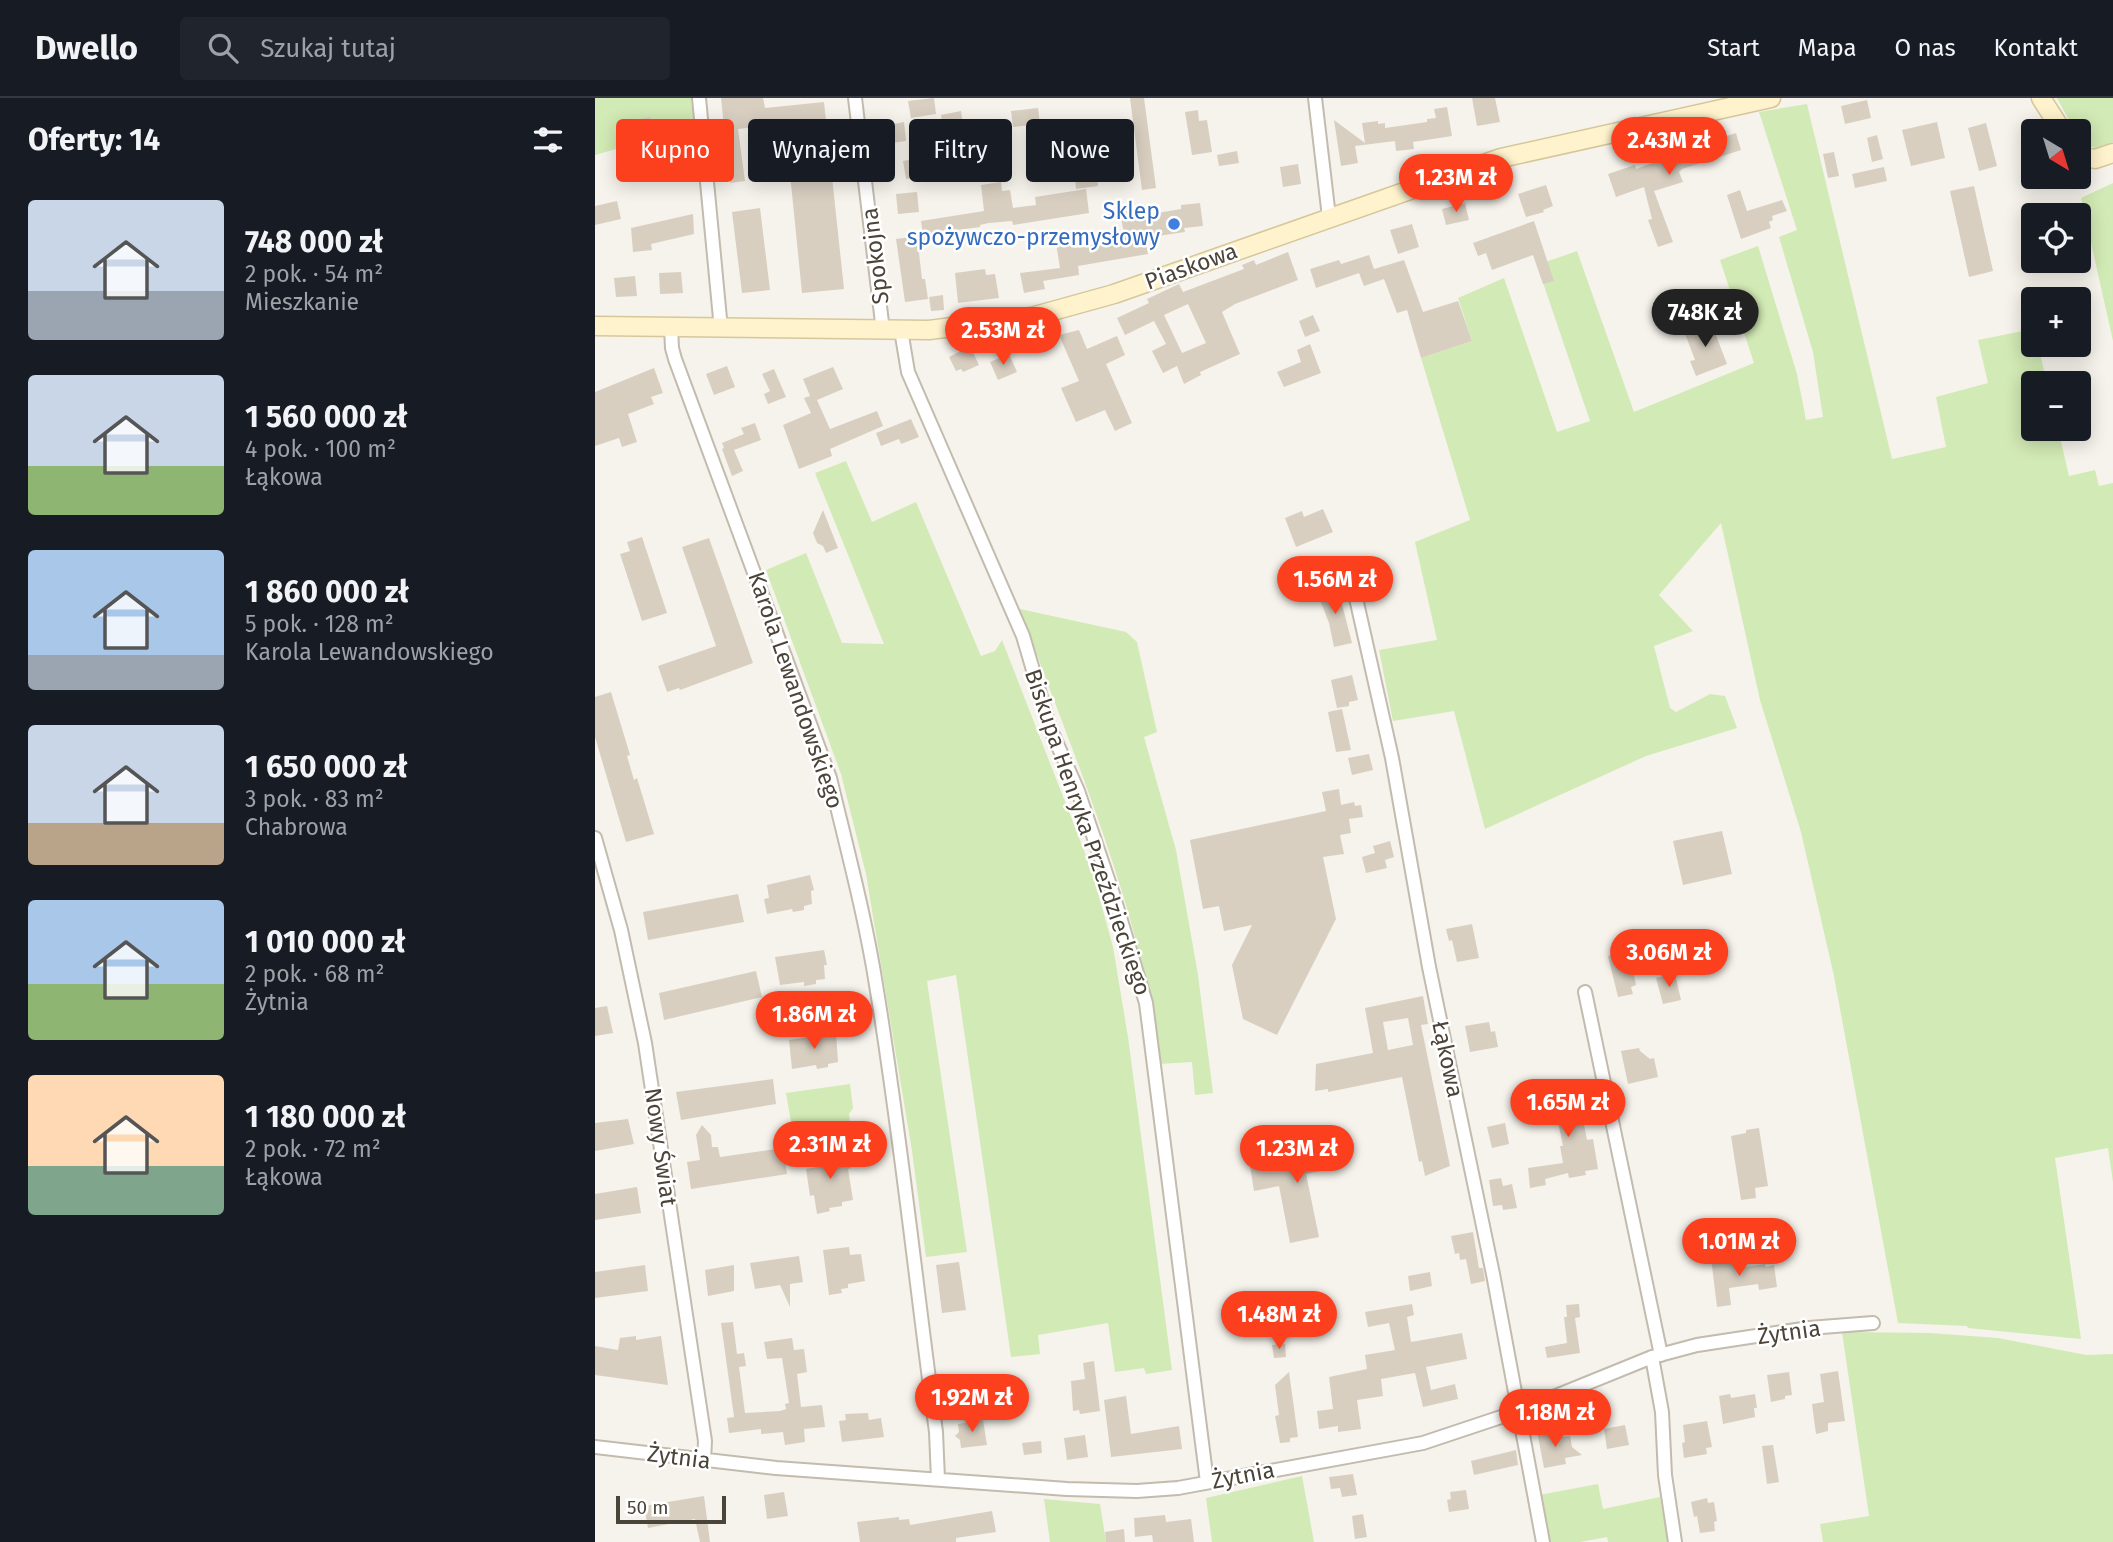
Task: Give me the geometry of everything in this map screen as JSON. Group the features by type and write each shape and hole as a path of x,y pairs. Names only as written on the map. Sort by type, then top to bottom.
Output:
{"street":[{"path":"699,98 721,329"},
{"name":"Spokojna","path":"855,98 892,330"},
{"path":"1315,98 1329,217"},
{"name":"Piaskowa","path":"595,326 892,330 971,326 1031,317 1073,307 1500,158 1771,98"},
{"path":"2041,98 2054,119"},
{"path":"2091,159 2113,153"},
{"name":"Karola Lewandowskiego","path":"671,327 675,359 813,730 830,778 842,828 868,943 883,1027 936,1432 938,1479"},
{"name":"Biskupa Henryka Przeździeckiego","path":"892,330 1023,636 1050,728 1077,791 1113,894 1146,1003 1207,1482"},
{"name":"Łąkowa","path":"1352,576 1392,758 1429,967 1493,1274 1543,1542"},
{"name":"Nowy Świat","path":"595,838 621,930 645,1044 705,1441 704,1460"},
{"path":"1585,992 1657,1356 1665,1475 1675,1542"},
{"name":"Żytnia","path":"595,1447 776,1468 1067,1489 1137,1491 1178,1488 1423,1443 1519,1411 1657,1356 1697,1345 1809,1328 1873,1323"}],"green space":[{"path":"595,98 691,98 693,119 616,119 616,149 595,155"},
{"path":"2057,98 2113,98 2113,142 2095,148 2091,146 2091,119 2068,119"},
{"path":"1807,104 1892,459 1946,447 1936,397 1988,383 1978,340 2021,331 2021,357 2041,357 2044,371 2021,371 2021,441 2061,441 2069,476 2095,470 2099,486 2113,483 2113,1182 2108,1148 2055,1158 2081,1339 1967,1326 1898,1323 1834,976 1801,832 1760,700 1721,523 1659,595 1693,631 1654,646 1670,708 1676,712 1710,694 1725,696 1737,728 1646,756 1485,829 1454,711 1393,721 1379,650 1437,640 1415,542 1470,520 1421,358 1472,341 1458,298 1504,278 1557,432 1590,421 1537,265 1577,251 1634,412 1754,363 1720,260 1758,246 1797,374 1806,420 1823,417 1813,352 1779,237 1797,230 1759,112"},
{"path":"2113,183 2113,341 2091,243 2091,203 2082,203 2081,198"},
{"path":"846,461 872,522 916,502 981,656 995,651 1002,640 1092,871 1113,947 1128,1037 1172,1370 1146,1374 1144,1368 1115,1372 1108,1323 1038,1335 1040,1354 1011,1357 956,975 927,981 967,1252 926,1257 912,1151 866,874 841,774 766,570 806,553 842,643 884,644 815,473"},
{"path":"1020,609 1126,632 1137,642 1157,732 1144,737 1176,850 1198,975 1213,1093 1195,1095 1192,1062 1159,1064 1147,985 1121,889"},
{"path":"850,1084 853,1108 849,1114 852,1143 796,1151 786,1093"},
{"path":"1842,1332 1930,1333 1998,1338 2086,1355 2113,1354 2113,1542 1823,1542 1820,1524 1869,1516"},
{"path":"1302,1476 1314,1542 1212,1542 1206,1498"},
{"path":"1598,1484 1603,1509 1660,1497 1668,1542 1608,1542 1607,1537 1580,1542 1547,1542 1539,1495"},
{"path":"1044,1499 1100,1504 1106,1542 1050,1542"}],"building":[{"path":"721,98 763,98 765,108 824,102 826,119 748,119 748,128 738,129 745,181 730,183 734,182 734,119 723,119"},
{"path":"934,98 936,114 911,118 908,101"},
{"path":"1130,98 1144,98 1156,188 1142,190"},
{"path":"1472,98 1495,98 1500,122 1477,126"},
{"path":"1867,100 1871,118 1845,124 1841,106"},
{"path":"1447,107 1452,136 1413,142 1414,149 1396,151 1395,141 1355,146 1358,163 1341,166 1334,120 1365,143 1362,123 1378,121 1378,124 1385,123 1385,128 1427,122 1427,119 1436,118 1434,109"},
{"path":"1038,108 1039,119 1026,119 1026,126 1013,127 1011,111"},
{"path":"1198,110 1199,121 1207,120 1212,152 1192,155 1185,112"},
{"path":"961,111 962,119 942,119 941,115"},
{"path":"904,122 906,141 895,143 895,124"},
{"path":"1937,122 1945,158 1911,166 1902,130"},
{"path":"1986,123 1997,166 1979,171 1968,128"},
{"path":"1736,133 1741,150 1682,169 1679,172 1683,182 1654,191 1673,242 1658,247 1648,220 1652,219 1644,187 1616,197 1608,174 1635,165 1636,169 1692,148 1690,142 1713,135 1714,140"},
{"path":"1877,135 1883,159 1872,162 1867,138"},
{"path":"1237,151 1239,163 1219,166 1217,155"},
{"path":"1834,152 1839,176 1828,178 1823,154"},
{"path":"909,160 909,179 906,179 903,161"},
{"path":"1298,164 1301,184 1283,187 1280,167"},
{"path":"1884,167 1887,181 1855,188 1852,174"},
{"path":"791,182 833,182 844,289 802,293"},
{"path":"1001,182 1002,191 1010,190 1013,208 1036,205 1035,197 1086,189 1089,213 1013,225 1012,221 989,223 980,227 934,233 935,240 924,242 921,221 984,211 981,185"},
{"path":"1075,182 1098,182 1098,186 1076,189"},
{"path":"1546,185 1553,206 1543,210 1544,212 1526,217 1518,194"},
{"path":"1974,186 1993,271 1969,277 1950,191"},
{"path":"1740,190 1747,211 1782,200 1787,211 1772,216 1773,220 1769,222 1771,228 1741,239 1727,195"},
{"path":"917,192 919,212 898,214 896,194"},
{"path":"617,201 621,219 595,225 595,206"},
{"path":"1200,203 1203,226 1184,228 1185,232 1151,237 1152,242 1146,243 1148,254 1078,266 1079,275 1043,281 1045,289 1024,293 1020,273 1060,268 1056,243 1073,240 1075,248 1125,239 1120,212 1145,207 1146,215 1181,209 1181,205"},
{"path":"1465,203 1469,220 1446,225 1442,209"},
{"path":"760,208 770,290 742,293 732,212"},
{"path":"693,214 694,234 651,244 652,250 633,252 631,228"},
{"path":"1534,221 1554,281 1543,284 1533,255 1492,270 1486,253 1478,256 1473,243"},
{"path":"1412,224 1419,247 1398,254 1390,230"},
{"path":"917,236 922,279 925,279 928,299 905,302 896,239"},
{"path":"1288,252 1298,280 1235,304 1222,312 1240,354 1200,372 1201,375 1184,384 1177,366 1163,373 1152,351 1166,344 1154,321 1125,335 1117,318 1149,303 1147,299 1179,284 1183,292 1244,269 1242,265 1254,260 1256,265","holes":["1188,304 1206,343 1182,353 1164,315"]},
{"path":"1369,255 1374,269 1404,260 1423,312 1458,301 1472,341 1421,358 1407,310 1397,313 1384,279 1364,286 1359,273 1316,288 1310,269 1339,260 1341,264"},
{"path":"985,269 986,275 995,274 999,298 958,303 955,273"},
{"path":"681,272 683,293 660,294 659,273"},
{"path":"635,276 637,296 616,297 614,278"},
{"path":"943,295 944,310 931,311 929,297"},
{"path":"1313,315 1320,331 1305,337 1299,321"},
{"path":"1707,322 1708,327 1712,325 1727,364 1696,376 1690,361 1695,360 1684,331"},
{"path":"1079,330 1087,349 1117,336 1125,355 1106,364 1132,423 1115,431 1105,410 1076,422 1061,388 1079,381 1059,335"},
{"path":"1310,344 1321,373 1284,387 1277,372 1301,362 1297,350"},
{"path":"970,346 979,365 963,372 961,369 956,371 949,357"},
{"path":"1009,354 1017,372 998,380 990,362"},
{"path":"727,366 735,387 714,395 706,374"},
{"path":"833,367 843,389 817,400 830,429 877,411 883,426 830,449 832,456 799,469 783,425 811,413 804,398 810,396 803,379"},
{"path":"654,368 663,393 651,397 654,404 628,414 637,442 622,447 619,438 595,446 595,392"},
{"path":"774,369 786,397 768,404 764,394 770,391 762,374"},
{"path":"911,419 919,437 901,444 899,439 881,446 876,433"},
{"path":"755,423 761,440 734,450 743,471 732,476 722,443 744,434 741,428"},
{"path":"1323,509 1333,532 1296,547 1285,518 1302,511 1304,517"},
{"path":"823,510 838,548 826,553 813,533"},
{"path":"642,537 667,613 642,621 620,554 630,551 627,542"},
{"path":"709,538 753,663 680,690 679,688 667,692 658,666 716,646 682,547"},
{"path":"1337,585 1352,643 1334,647 1329,623 1317,592"},
{"path":"1352,675 1358,700 1349,702 1349,706 1337,708 1331,680"},
{"path":"611,692 630,755 627,756 634,780 637,778 654,834 626,842 595,737 595,697"},
{"path":"1342,709 1351,750 1336,752 1328,712"},
{"path":"1369,754 1373,770 1352,775 1348,758"},
{"path":"1339,789 1341,805 1354,802 1355,806 1361,805 1363,817 1349,819 1351,833 1340,835 1344,854 1323,857 1336,919 1277,1035 1243,1019 1232,965 1252,925 1224,931 1219,906 1203,909 1190,840 1326,811 1322,792"},
{"path":"1722,831 1732,874 1683,885 1673,841"},
{"path":"1390,841 1394,857 1385,860 1387,868 1366,873 1362,857 1375,853 1373,846"},
{"path":"810,875 814,890 811,891 812,904 804,906 804,910 793,912 792,909 767,914 764,899 769,898 767,885"},
{"path":"738,894 744,922 648,940 643,912"},
{"path":"1472,924 1479,958 1457,962 1452,940 1449,941 1446,929"},
{"path":"824,950 827,965 824,965 825,979 804,986 804,982 780,985 775,957"},
{"path":"1629,951 1636,985 1631,987 1633,994 1618,997 1608,956"},
{"path":"756,971 762,997 664,1020 659,993"},
{"path":"1675,974 1681,1000 1663,1004 1656,978"},
{"path":"1423,996 1428,1024 1421,1025 1450,1166 1425,1176 1422,1161 1419,1162 1402,1077 1328,1092 1328,1089 1315,1091 1316,1064 1373,1053 1365,1008","holes":["1408,1018 1413,1045 1388,1050 1383,1022"]},
{"path":"607,1006 613,1033 595,1036 595,1008"},
{"path":"1489,1022 1491,1032 1495,1031 1498,1047 1470,1052 1465,1026"},
{"path":"836,1033 838,1062 817,1069 816,1065 792,1069 789,1040"},
{"path":"1639,1048 1650,1059 1654,1058 1658,1077 1628,1084 1621,1051"},
{"path":"773,1079 776,1104 681,1120 676,1092"},
{"path":"1575,1082 1577,1091 1582,1090 1586,1108 1581,1109 1587,1140 1593,1139 1598,1169 1585,1171 1586,1175 1569,1178 1568,1173 1545,1179 1546,1185 1530,1188 1528,1168 1563,1163 1560,1146 1563,1146 1551,1087"},
{"path":"628,1119 634,1144 595,1151 595,1123"},
{"path":"1505,1123 1509,1144 1492,1148 1487,1127"},
{"path":"702,1125 711,1135 712,1147 718,1147 720,1157 783,1148 787,1174 691,1189 687,1162 700,1160 696,1135"},
{"path":"1759,1128 1768,1186 1755,1188 1756,1198 1741,1200 1731,1136"},
{"path":"1333,1143 1334,1149 1345,1147 1348,1159 1337,1161 1338,1168 1306,1174 1319,1237 1290,1243 1279,1186 1254,1191 1250,1166 1263,1163 1262,1160"},
{"path":"848,1151 853,1200 842,1202 842,1206 817,1214 814,1195 810,1196 806,1169 817,1167 816,1156"},
{"path":"1501,1178 1503,1186 1512,1184 1517,1208 1503,1210 1502,1205 1493,1206 1489,1180"},
{"path":"637,1187 641,1213 595,1220 595,1194"},
{"path":"1473,1232 1479,1268 1483,1268 1485,1281 1471,1284 1466,1259 1460,1260 1459,1253 1455,1254 1451,1236"},
{"path":"849,1247 850,1255 861,1254 865,1281 848,1284 848,1288 841,1289 842,1293 829,1295 823,1250"},
{"path":"799,1256 803,1282 790,1284 790,1307 780,1285 755,1289 750,1263"},
{"path":"1728,1256 1729,1263 1738,1262 1739,1268 1774,1265 1777,1287 1759,1290 1758,1284 1729,1288 1731,1305 1717,1307 1711,1258"},
{"path":"959,1262 966,1310 942,1313 936,1265"},
{"path":"645,1265 648,1291 595,1298 595,1272"},
{"path":"734,1265 734,1291 708,1296 705,1270"},
{"path":"1430,1272 1432,1286 1410,1291 1408,1276"},
{"path":"1412,1304 1414,1315 1407,1317 1411,1342 1462,1333 1467,1359 1426,1367 1431,1390 1455,1384 1458,1399 1423,1407 1415,1373 1381,1379 1383,1396 1357,1400 1361,1429 1338,1432 1338,1426 1319,1429 1317,1411 1333,1409 1329,1377 1367,1369 1365,1355 1395,1350 1389,1323 1368,1327 1365,1312"},
{"path":"1579,1304 1580,1317 1575,1318 1580,1353 1547,1358 1545,1347 1567,1343 1564,1317 1567,1317 1566,1305"},
{"path":"733,1322 737,1354 744,1353 746,1366 739,1367 745,1413 780,1411 786,1409 785,1404 789,1403 782,1358 767,1359 764,1342 792,1338 794,1350 804,1349 807,1372 797,1374 801,1407 822,1405 825,1427 804,1429 805,1442 785,1445 783,1432 761,1434 761,1429 729,1433 727,1418 734,1417 721,1323"},
{"path":"1302,1322 1304,1336 1284,1338 1283,1324"},
{"path":"636,1336 636,1340 661,1336 668,1385 595,1375 595,1346 618,1350 620,1338"},
{"path":"1285,1344 1286,1357 1274,1358 1272,1345"},
{"path":"1094,1361 1100,1411 1080,1414 1079,1410 1073,1411 1071,1381 1085,1379 1083,1363"},
{"path":"1838,1371 1845,1421 1828,1423 1828,1431 1816,1434 1812,1404 1824,1402 1820,1374"},
{"path":"1289,1372 1298,1437 1290,1438 1290,1442 1280,1443 1275,1416 1279,1415 1275,1385"},
{"path":"1789,1372 1792,1395 1771,1402 1767,1375"},
{"path":"1730,1394 1731,1398 1755,1394 1755,1417 1723,1424 1719,1396"},
{"path":"1126,1396 1131,1434 1179,1426 1182,1449 1111,1457 1104,1400"},
{"path":"868,1413 869,1420 881,1418 884,1437 842,1442 839,1421 846,1420 845,1414"},
{"path":"983,1420 987,1445 961,1448 960,1440 955,1436 959,1432 958,1424"},
{"path":"1707,1421 1712,1447 1706,1448 1707,1454 1684,1458 1683,1425"},
{"path":"1625,1425 1629,1445 1607,1449 1604,1429"},
{"path":"1549,1430 1549,1434 1560,1432 1561,1437 1570,1436 1572,1447 1582,1455 1565,1458 1566,1464 1544,1468 1537,1431"},
{"path":"1085,1435 1088,1457 1067,1460 1064,1438"},
{"path":"1041,1441 1042,1453 1024,1455 1022,1443"},
{"path":"1773,1445 1779,1482 1767,1484 1762,1446"},
{"path":"1516,1450 1518,1465 1474,1475 1471,1461"},
{"path":"1353,1474 1357,1495 1342,1497 1340,1488 1331,1489 1329,1477"},
{"path":"1466,1490 1469,1509 1449,1512 1447,1500 1451,1499 1450,1492"},
{"path":"784,1492 788,1516 767,1519 764,1495"},
{"path":"704,1496 710,1542 700,1542 695,1519 648,1528 644,1506"},
{"path":"1707,1498 1708,1503 1714,1502 1717,1521 1714,1522 1715,1531 1700,1533 1691,1502"},
{"path":"992,1511 996,1532 956,1538 956,1542 860,1542 857,1522 899,1517 899,1520 909,1519 910,1525"},
{"path":"1363,1514 1367,1537 1355,1539 1352,1516"},
{"path":"1165,1515 1166,1522 1191,1519 1194,1542 1153,1542 1152,1535 1135,1537 1134,1518"},
{"path":"1124,1529 1125,1542 1106,1542 1105,1532"}],"place":[{"name":"Sklep spożywczo-przemysłowy","path":"1174,224"}]}
